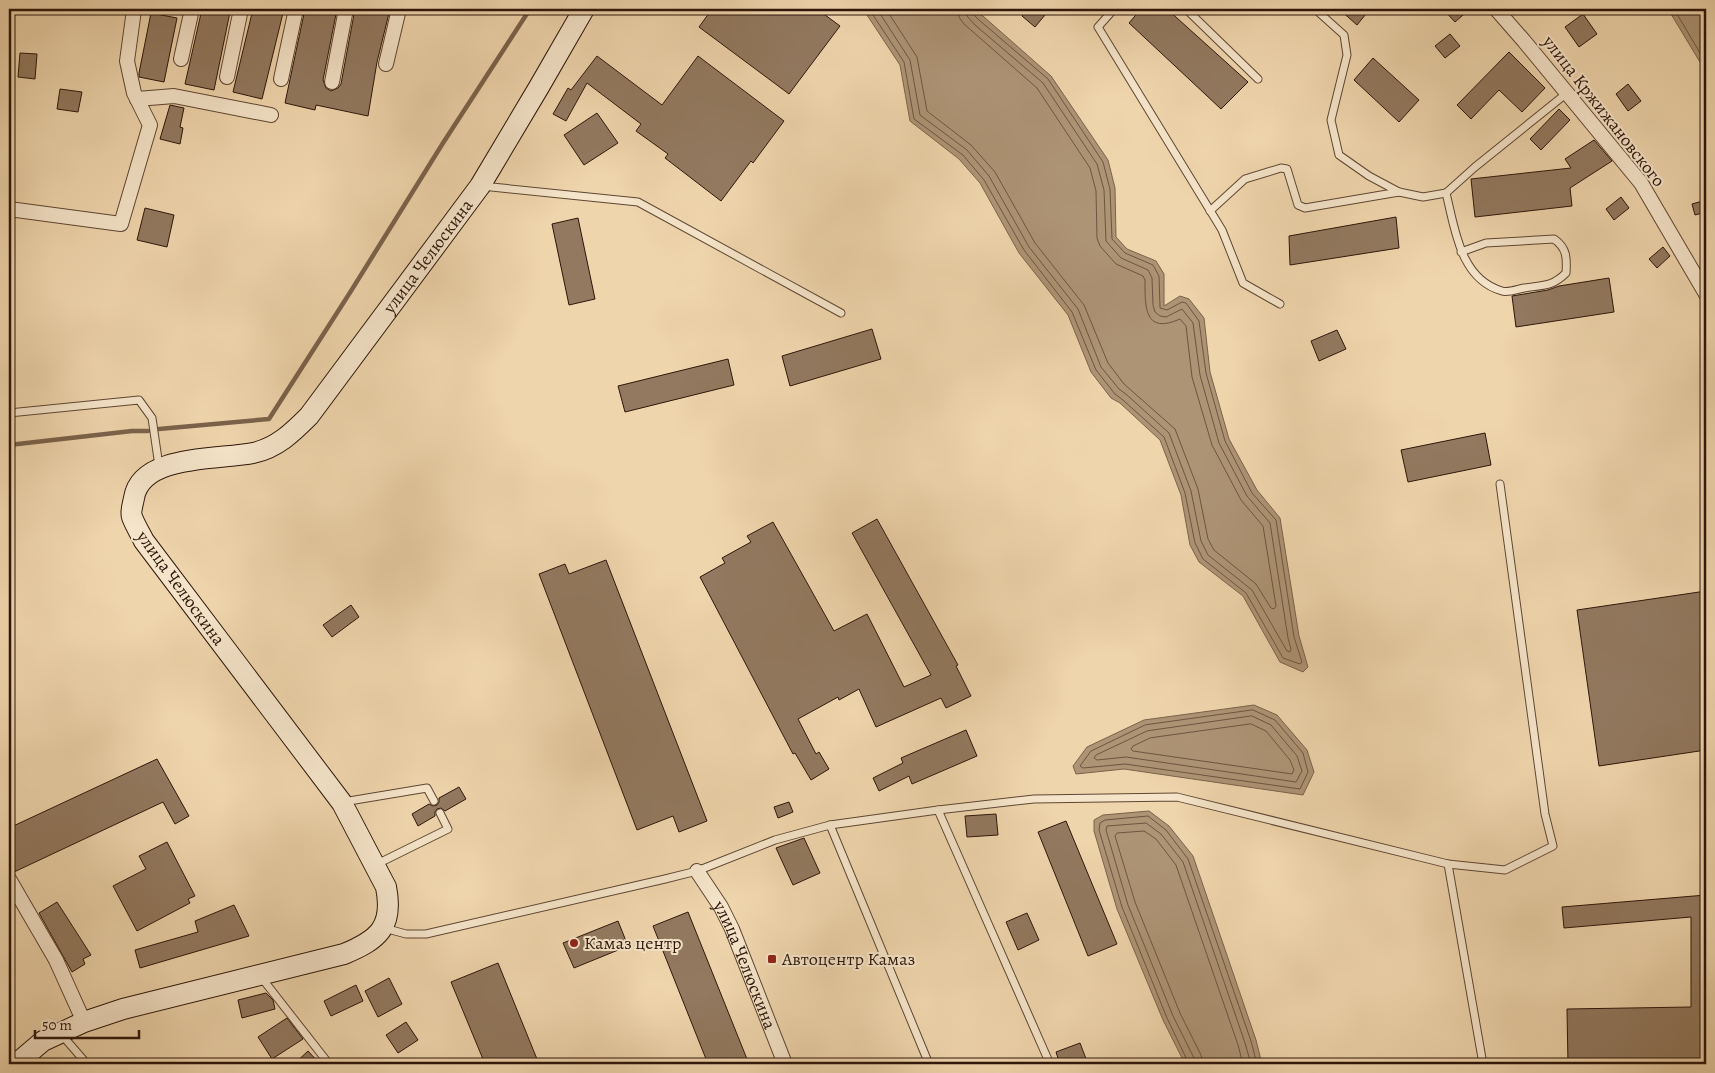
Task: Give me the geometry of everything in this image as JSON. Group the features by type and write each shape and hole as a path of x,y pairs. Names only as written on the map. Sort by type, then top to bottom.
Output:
{"street":[{"path":"9,209 121,224 150,125 134,93 127,61 136,9"},
{"path":"182,59 192,9"},
{"path":"227,78 241,9"},
{"path":"281,79 296,9"},
{"path":"332,82 346,9"},
{"path":"386,64 399,9"},
{"name":"улица Челюскина","path":"382,928 388,915 386,887 342,803 144,541 131,515 136,488 152,472 172,464 254,453 276,445 294,432 309,416 480,186 584,9"},
{"name":"улица Кржижановского","path":"1496,9 1641,183 1706,294"},
{"path":"137,99 174,96 271,115"},
{"name":"улица Челюскина","path":"697,871 732,929 785,1064"},
{"path":"9,879 56,960 84,1022"},
{"path":"16,1064 43,1041 84,1022 123,1009 344,954 366,945 376,937 382,928"}],"lane":[{"path":"1114,9 1098,27 1222,230 1243,283 1280,304"},
{"path":"1186,9 1258,79"},
{"path":"1315,9 1344,35 1347,55 1331,120 1339,155 1369,176 1399,192 1423,197 1446,193 1567,93"},
{"path":"1210,210 1245,179 1280,168 1287,169 1298,205 1305,208 1399,192"},
{"path":"480,186 638,202 841,313"},
{"path":"1446,193 1461,252 1470,269 1484,282 1503,292 1556,283 1566,273 1567,258 1561,244 1554,239 1486,243 1461,252"},
{"path":"9,413 139,400 152,418 159,469"},
{"path":"382,928 406,934 426,934 697,871 775,840 830,825 1034,799 1177,797 1448,864 1505,870 1553,846 1545,814 1500,484"},
{"path":"342,803 427,788 434,801"},
{"path":"938,810 1050,1064"},
{"path":"375,865 448,829 440,813"},
{"path":"830,825 929,1064"},
{"path":"1448,864 1483,1064"},
{"path":"259,975 329,1064"},
{"path":"60,1032 87,1064"}],"water":[{"path":"863,9 975,9 1051,76 1108,160 1115,188 1116,237 1127,249 1156,261 1164,274 1164,306 1180,296 1189,299 1204,318 1210,372 1229,439 1257,490 1280,518 1299,636 1308,667 1303,672 1280,662 1243,596 1199,562 1190,545 1181,495 1160,440 1120,403 1111,398 1091,372 1068,315 1019,253 980,183 959,159 910,121 900,65"},
{"path":"1668,9 1706,9 1706,72"},
{"path":"1254,705 1277,715 1307,750 1314,772 1303,795 1124,769 1076,774 1073,766 1087,747 1144,720"},
{"path":"1149,811 1169,826 1193,856 1256,1040 1262,1064 1185,1064 1163,1020 1117,909 1094,831 1094,820 1103,815"}],"building":[{"path":"202,9 230,12 214,90 185,84"},
{"path":"253,9 284,9 262,99 233,92"},
{"path":"305,9 337,9 323,80 326,88 331,91 338,88 341,84 355,9 390,9 377,62 368,116 316,105 315,110 285,103"},
{"path":"712,9 817,9 840,26 789,94 699,27"},
{"path":"1028,9 1050,9 1035,27 1022,16"},
{"path":"1141,9 1167,9 1248,82 1221,109 1129,23"},
{"path":"1339,9 1370,9 1357,25"},
{"path":"1443,9 1470,9 1455,22"},
{"path":"151,13 177,18 164,82 139,77"},
{"path":"1583,14 1597,34 1579,47 1565,27"},
{"path":"1450,34 1460,46 1445,58 1435,46"},
{"path":"1509,52 1545,88 1522,112 1499,90 1471,119 1457,105"},
{"path":"20,53 37,54 35,79 18,77"},
{"path":"597,56 662,105 698,56 784,121 753,163 751,161 721,201 665,158 668,154 636,131 641,124 587,83 566,121 553,114 568,88 571,90"},
{"path":"1373,58 1419,100 1399,122 1354,80"},
{"path":"1628,84 1641,101 1628,111 1616,94"},
{"path":"60,89 82,92 78,112 57,109"},
{"path":"170,105 184,108 180,127 183,128 180,144 160,139"},
{"path":"1559,109 1570,120 1541,150 1530,139"},
{"path":"597,113 618,143 584,165 564,135"},
{"path":"1594,140 1612,161 1570,188 1572,206 1475,217 1471,179 1571,168 1565,159"},
{"path":"1621,197 1629,208 1614,220 1606,209"},
{"path":"1706,200 1706,212 1695,215 1692,204"},
{"path":"145,208 174,215 167,247 137,240"},
{"path":"1396,217 1399,248 1290,265 1289,236"},
{"path":"578,218 595,299 569,305 552,224"},
{"path":"1663,247 1670,256 1657,268 1649,259"},
{"path":"1609,278 1614,312 1516,327 1512,296"},
{"path":"872,329 881,359 790,386 782,356"},
{"path":"1337,330 1346,349 1319,361 1311,341"},
{"path":"728,359 734,385 625,412 618,386"},
{"path":"1485,433 1491,465 1408,482 1401,450"},
{"path":"877,519 958,665 956,666 971,696 946,708 941,698 876,727 859,689 839,700 838,697 798,719 816,754 819,752 829,769 811,780 795,753 793,754 700,577 725,563 722,558 751,542 747,536 773,522 834,631 867,614 904,687 931,675 852,533"},
{"path":"606,560 707,821 679,832 673,816 637,830 539,574 565,564 569,574"},
{"path":"1706,591 1706,750 1599,766 1577,610"},
{"path":"351,605 359,617 332,637 323,625"},
{"path":"966,730 977,756 912,784 909,776 879,791 873,778 903,763 901,758"},
{"path":"157,759 189,816 175,824 163,802 14,872 9,870 9,828"},
{"path":"459,787 466,799 445,811 441,808 437,809 435,816 418,826 412,814 429,804 437,805 439,798"},
{"path":"789,802 793,812 778,818 774,807"},
{"path":"996,814 998,835 967,837 965,816"},
{"path":"1066,821 1117,944 1088,956 1038,832"},
{"path":"804,838 820,873 793,885 776,848"},
{"path":"167,842 195,896 188,899 190,903 137,931 113,886 146,869 139,856"},
{"path":"1706,895 1706,1064 1568,1064 1567,1009 1691,1007 1691,917 1564,928 1562,907"},
{"path":"57,902 91,955 83,959 85,964 72,972 39,913"},
{"path":"234,905 249,936 140,968 135,950 198,932 195,921"},
{"path":"688,912 749,1064 708,1064 653,926"},
{"path":"1027,913 1039,940 1018,950 1006,922"},
{"path":"618,921 628,946 574,968 563,943"},
{"path":"498,963 539,1064 485,1064 451,982"},
{"path":"389,978 402,1004 378,1017 365,991"},
{"path":"356,985 363,1001 331,1016 324,1001"},
{"path":"266,993 273,1000 275,1009 242,1018 238,1000"},
{"path":"287,1018 303,1039 272,1059 258,1037"},
{"path":"406,1022 418,1040 398,1053 386,1035"},
{"path":"1080,1043 1088,1064 1060,1064 1056,1052"},
{"path":"308,1051 320,1064 294,1064"}],"waterway":[{"path":"159,429 269,419 530,9"},
{"path":"9,445 132,431 148,431"}],"place":[{"name":"Камаз центр","path":"574,943"},
{"name":"Автоцентр Камаз","path":"772,959"}]}
